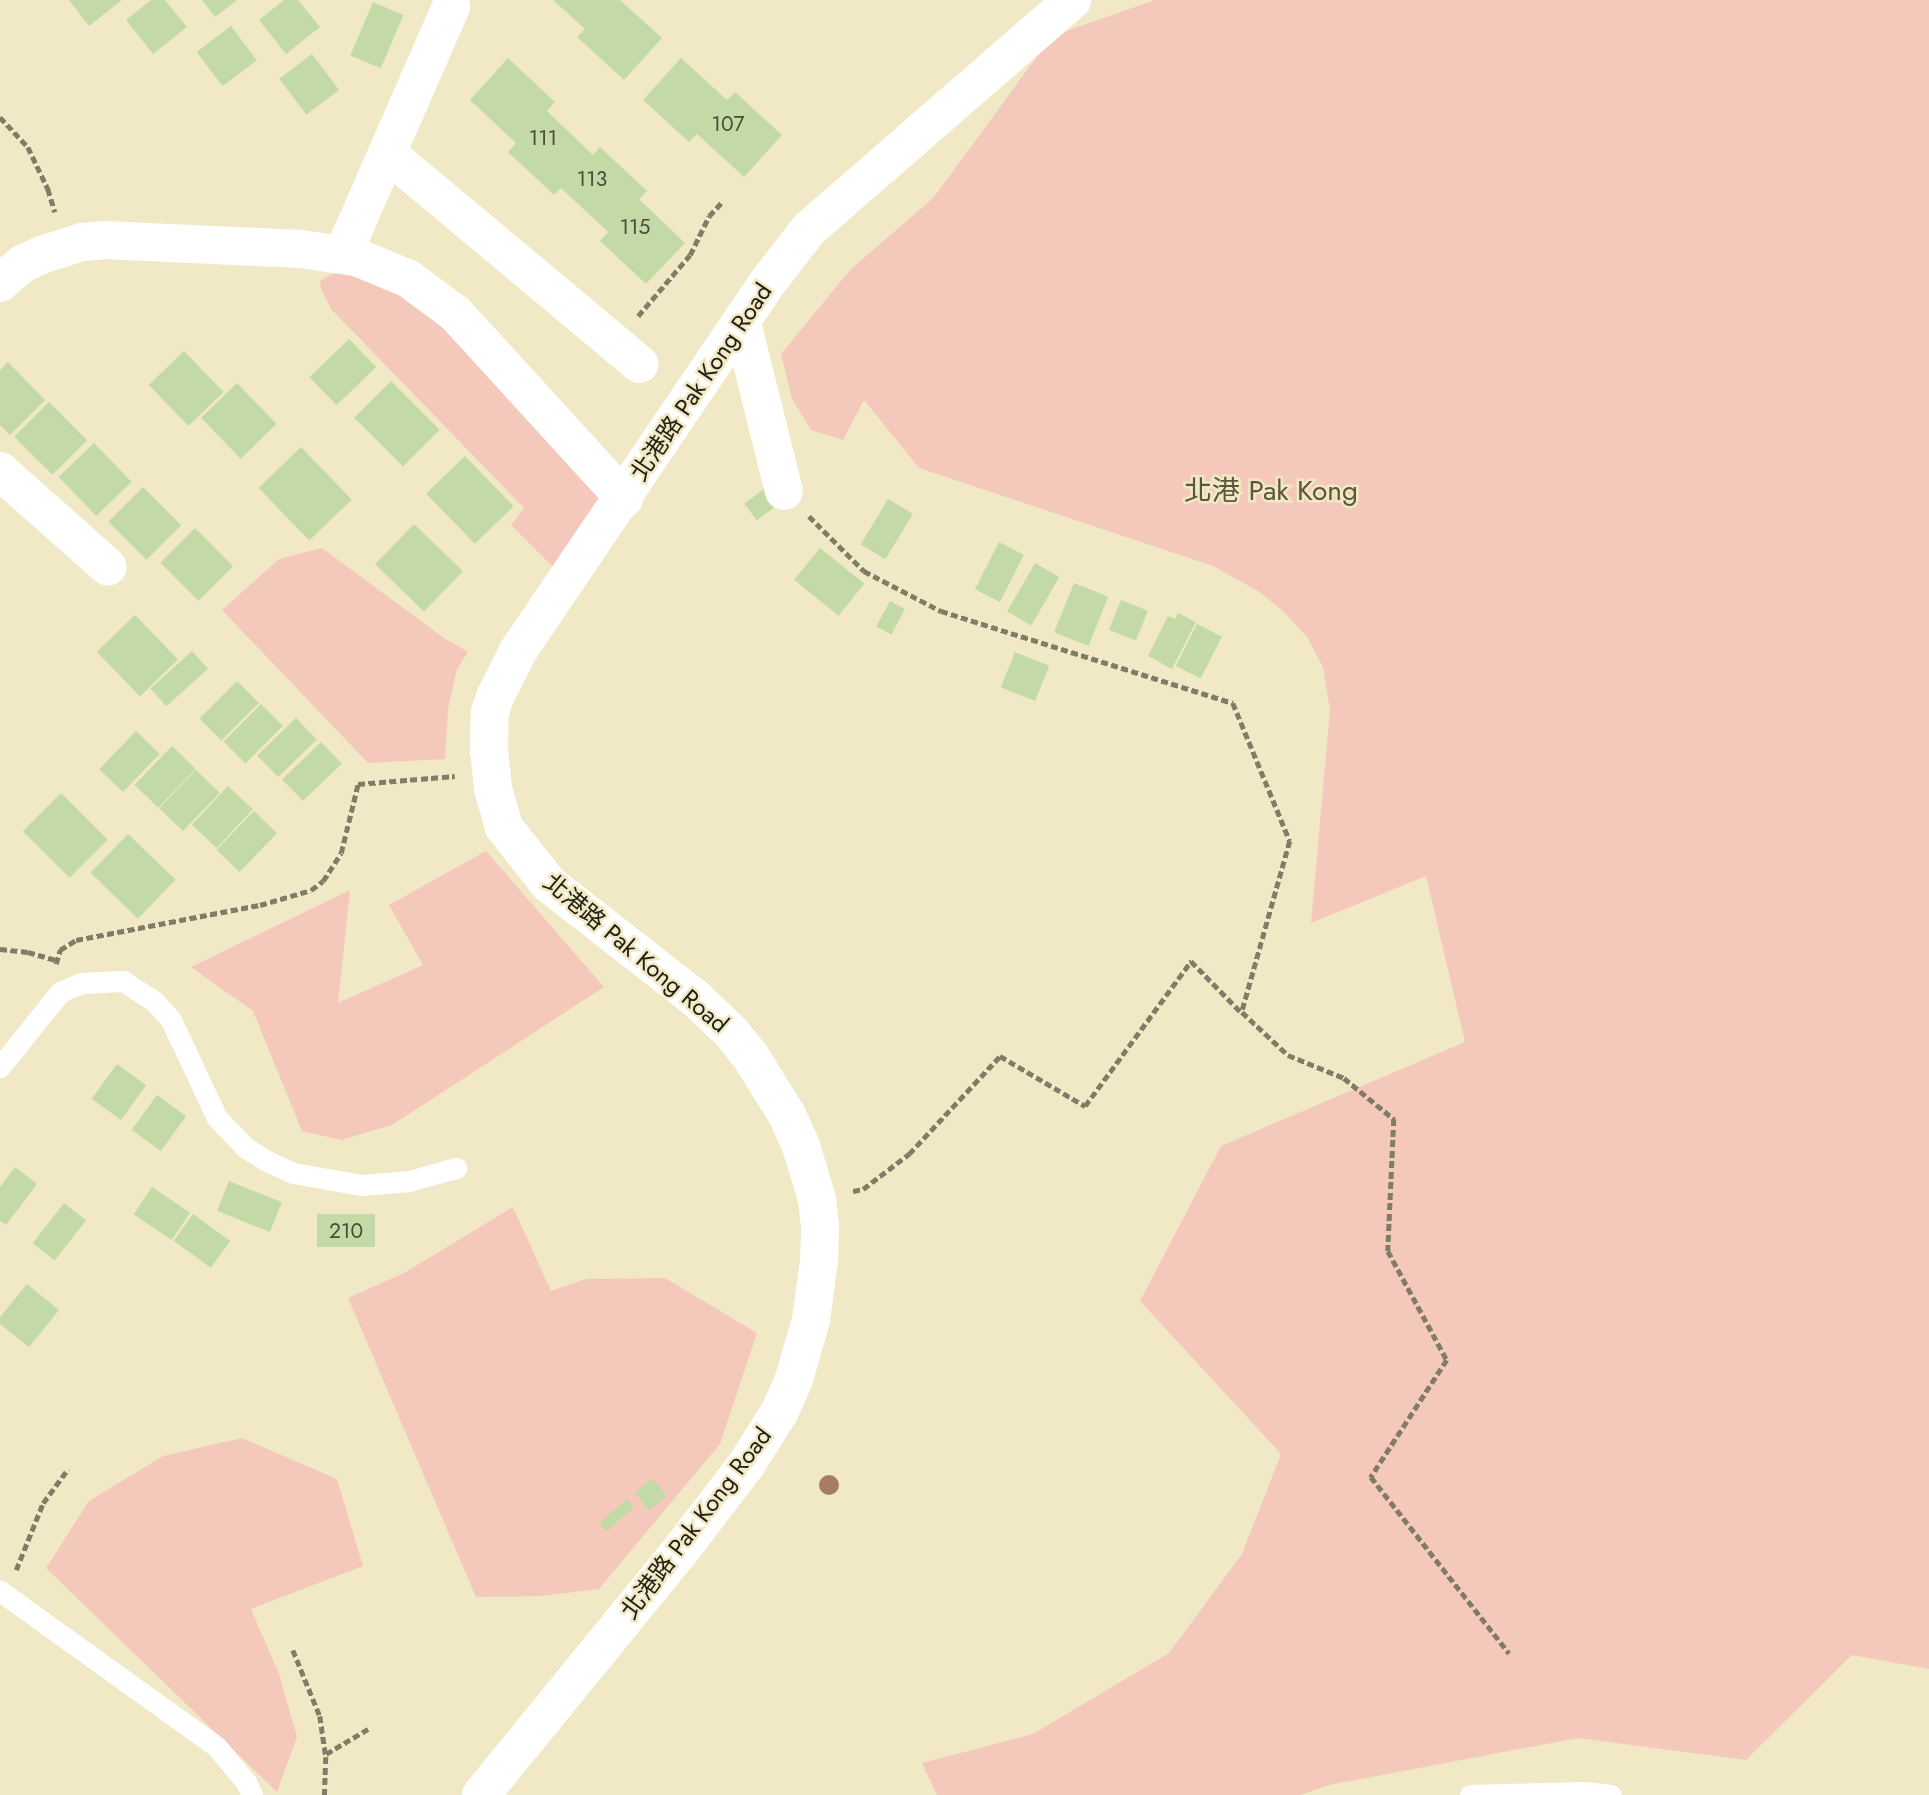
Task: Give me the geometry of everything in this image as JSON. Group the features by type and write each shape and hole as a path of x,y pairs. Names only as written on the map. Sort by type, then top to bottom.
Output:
{"street":[{"name":"北港路 Pak Kong Road","path":"481,1795 684,1546 746,1465 780,1410 804,1349 816,1290 820,1227 817,1199 801,1146 787,1115 751,1057 731,1032 695,998 563,896 531,865 504,827 490,772 490,712 504,676 771,278 824,215 1072,0"},
{"path":"343,254 451,7"},
{"path":"387,153 627,354"},
{"path":"0,283 22,264 61,247 104,240 301,249 343,254 383,266 409,279 456,313 624,498"},
{"path":"742,323 784,491"},
{"path":"0,471 108,566"}],"lane":[{"path":"0,1067 65,989 81,983 123,981 154,1001 171,1020 221,1125 246,1148 278,1167 292,1173 362,1185 409,1181 456,1168"},
{"path":"3,1593 216,1746 246,1782 252,1795"},
{"path":"1470,1795 1585,1791 1611,1795"}],"path":[{"path":"0,117 20,138 39,169 55,213 61,247"},
{"path":"627,354 690,255 709,216 722,202"},
{"path":"784,491 864,570 941,611 1233,703 1290,841 1242,1012"},
{"path":"65,989 56,960 60,950 76,940 260,905 312,890 330,873 341,853 358,784 490,772"},
{"path":"0,949 28,952 56,960"},
{"path":"817,1199 863,1189 909,1154 1000,1056 1085,1106 1191,961 1288,1055 1344,1078 1394,1119 1388,1251 1447,1360 1371,1478 1508,1653"},
{"path":"3,1593 43,1503 68,1469"},
{"path":"293,1650 320,1716 326,1755 325,1795"},
{"path":"326,1755 368,1729"}],"shaded area":[{"path":"1155,0 1929,0 1929,1669 1852,1655 1746,1760 1578,1738 1329,1785 1300,1795 937,1795 922,1763 1033,1734 1169,1653 1242,1554 1281,1454 1140,1301 1221,1146 1465,1042 1426,876 1311,923 1330,710 1323,667 1307,637 1283,611 1258,591 1213,566 919,468 864,400 843,440 811,430 792,399 781,354 850,270 934,197 1052,36"},
{"path":"349,266 421,299 616,504 563,577 511,525 524,508 331,309 320,287 321,280"},
{"path":"322,548 444,638 468,652 457,669 448,709 445,759 368,763 222,610 279,559"},
{"path":"486,851 604,987 392,1125 341,1140 302,1131 253,1011 191,967 350,890 338,1003 423,965 389,905"},
{"path":"513,1207 551,1291 586,1279 665,1278 757,1333 720,1444 599,1589 541,1596 476,1597 348,1298 404,1273"},
{"path":"242,1438 337,1479 363,1566 251,1609 279,1674 297,1737 277,1792 46,1568 89,1501 163,1456"}],"building":[{"path":"69,0 122,0 89,26"},
{"path":"151,0 165,0 187,27 153,54 126,20"},
{"path":"202,0 237,0 215,17"},
{"path":"284,0 298,0 320,27 286,54 259,20"},
{"path":"553,0 620,0 662,38 624,80 577,37 585,29"},
{"path":"373,2 403,15 381,68 350,55"},
{"path":"231,26 257,60 223,86 197,52"},
{"path":"312,54 339,90 306,115 279,79"},
{"path":"508,58 555,102 547,111 593,155 600,147 647,191 639,199 685,243 646,284 600,241 608,232 561,188 554,195 508,152 516,143 470,100"},
{"path":"681,58 727,100 735,92 782,135 744,177 697,134 689,142 643,100"},
{"path":"349,339 376,367 337,405 309,377"},
{"path":"184,351 224,392 188,426 149,385"},
{"path":"8,362 45,400 10,435 0,425 0,370"},
{"path":"391,381 440,430 403,467 354,418"},
{"path":"237,383 277,424 241,459 201,418"},
{"path":"49,402 87,440 53,475 14,437"},
{"path":"94,443 132,482 96,516 59,477"},
{"path":"301,447 352,500 309,540 259,488"},
{"path":"465,456 514,506 475,544 426,494"},
{"path":"769,485 782,502 757,520 744,504"},
{"path":"143,487 181,525 147,560 108,522"},
{"path":"888,499 913,514 886,559 861,544"},
{"path":"414,524 463,571 424,612 375,564"},
{"path":"195,528 233,566 199,601 160,563"},
{"path":"999,542 1024,555 1000,602 975,589"},
{"path":"820,548 864,584 838,616 794,580"},
{"path":"1035,563 1059,577 1031,625 1007,611"},
{"path":"1074,583 1108,597 1088,646 1054,632"},
{"path":"1121,600 1148,611 1136,641 1109,630"},
{"path":"890,601 905,609 891,635 876,627"},
{"path":"1178,613 1196,622 1172,669 1148,656 1168,616 1175,619"},
{"path":"135,615 178,660 140,696 97,652"},
{"path":"1197,624 1222,637 1201,679 1176,666"},
{"path":"192,651 208,669 166,706 150,688"},
{"path":"1015,652 1049,666 1035,701 1001,687"},
{"path":"237,681 259,703 221,740 200,718"},
{"path":"261,704 283,726 245,763 224,741"},
{"path":"296,718 317,740 278,777 257,756"},
{"path":"136,731 160,754 123,792 99,769"},
{"path":"321,742 342,764 303,801 282,780"},
{"path":"172,746 196,769 158,808 134,785"},
{"path":"196,770 220,793 183,831 159,808"},
{"path":"228,786 253,809 217,848 192,825"},
{"path":"61,793 108,840 69,878 23,831"},
{"path":"254,811 277,833 240,872 216,850"},
{"path":"128,834 175,880 138,919 90,873"},
{"path":"117,1064 146,1085 121,1120 92,1099"},
{"path":"157,1095 186,1116 161,1151 132,1130"},
{"path":"15,1167 37,1184 6,1225 0,1221 0,1187"},
{"path":"229,1181 282,1202 270,1232 217,1211"},
{"path":"152,1187 190,1213 172,1240 134,1214"},
{"path":"64,1203 86,1220 55,1260 33,1243"},
{"path":"193,1214 230,1241 211,1268 174,1241"},
{"path":"317,1214 375,1214 375,1247 317,1247"},
{"path":"27,1284 59,1310 29,1347 0,1324 0,1317"},
{"path":"652,1478 667,1496 649,1510 634,1493"},
{"path":"627,1499 634,1507 606,1532 599,1523"}],"district":[{"name":"北港 Pak Kong","path":"1271,491"}]}
